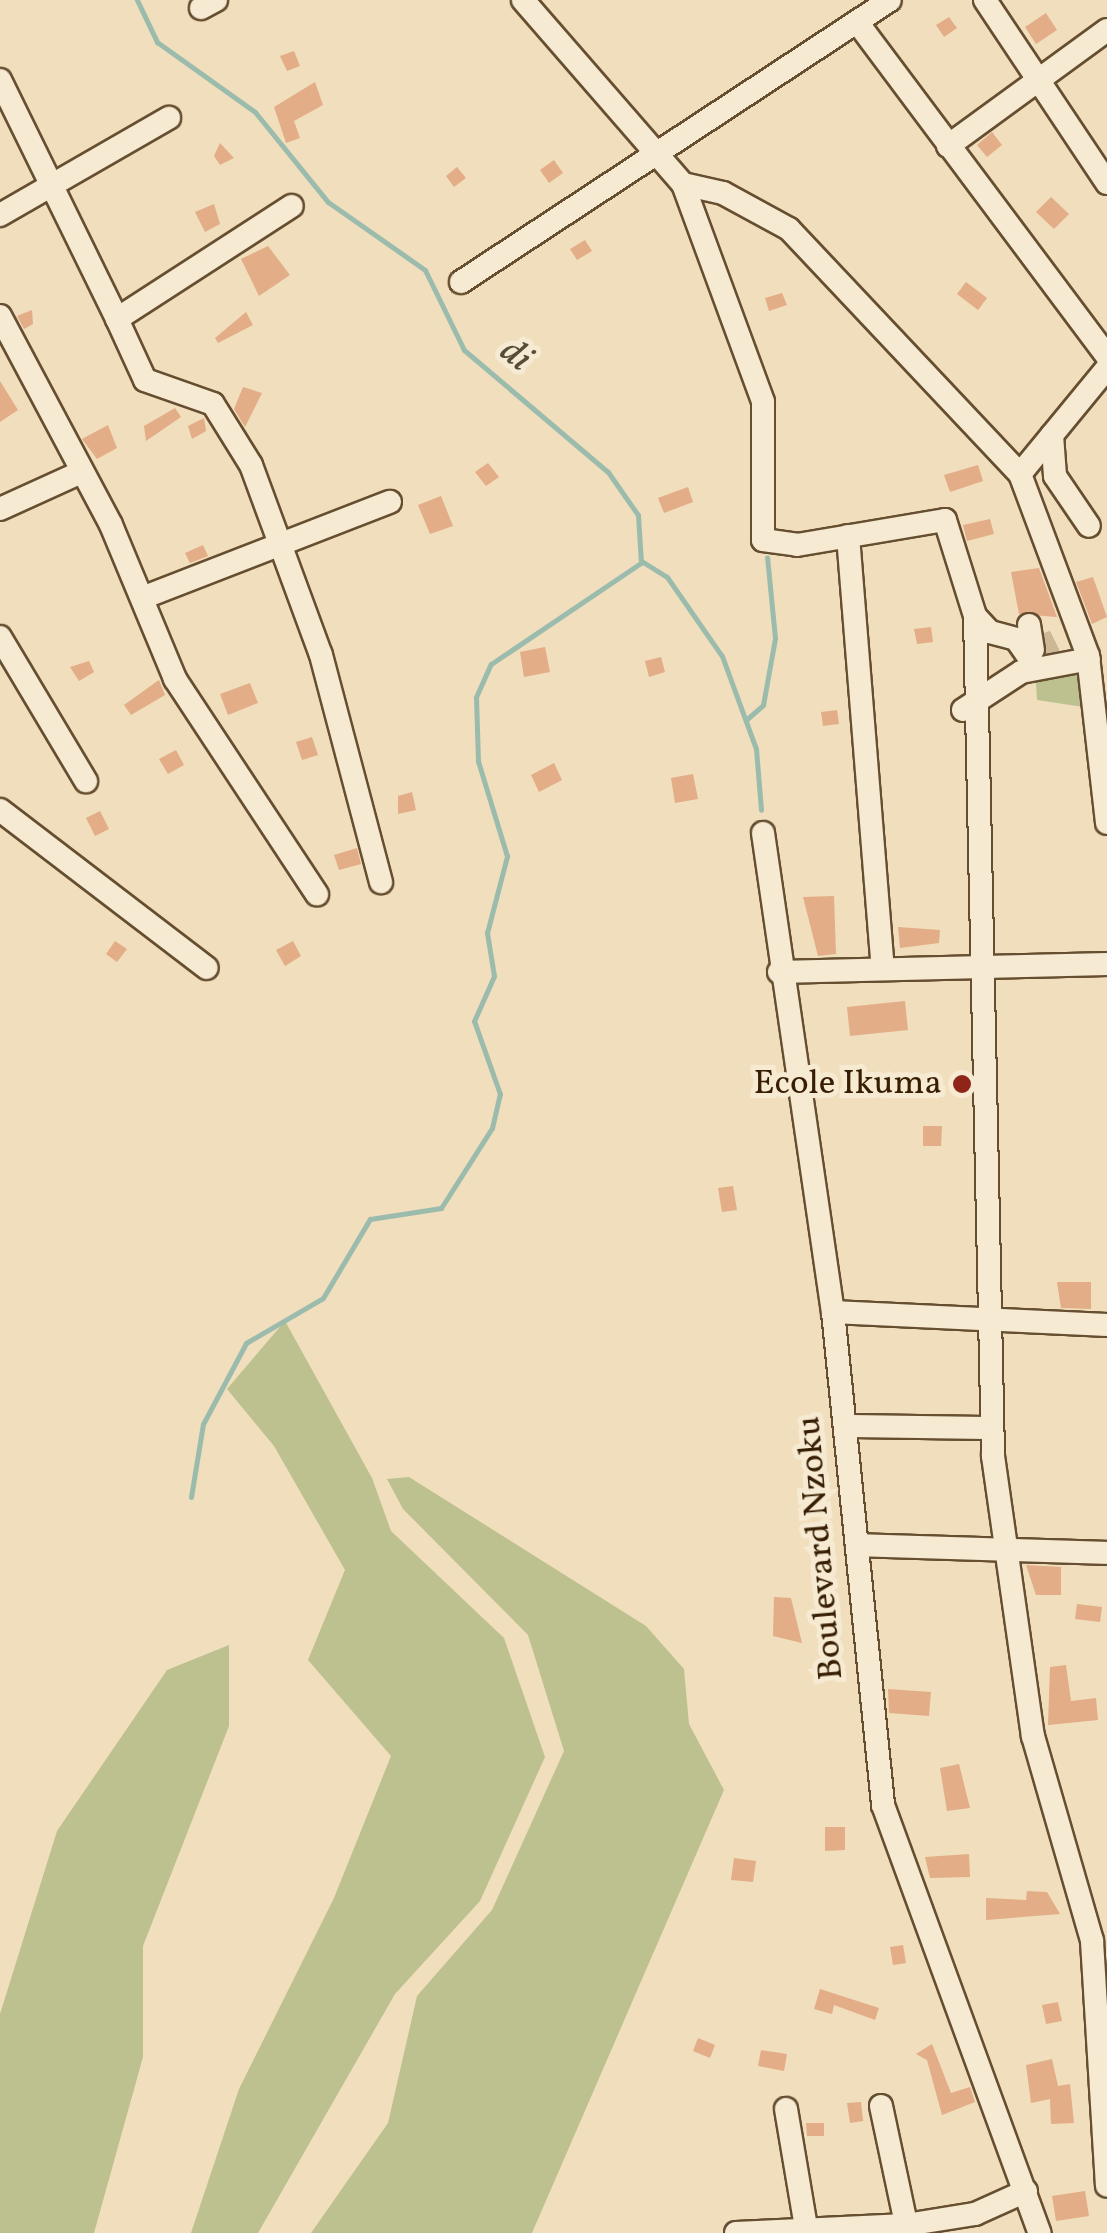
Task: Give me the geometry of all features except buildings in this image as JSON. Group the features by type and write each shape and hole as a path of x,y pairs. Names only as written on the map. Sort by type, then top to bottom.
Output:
{"street":[{"path":"523,0 663,155 683,184 763,402 763,540 848,536 946,520 975,616 973,704 984,737 976,965 993,1324 992,1428 1033,1736 1092,1941 1107,2186"},
{"path":"461,282 663,155 890,0"},
{"path":"985,0 1107,183"},
{"path":"856,22 1107,356"},
{"path":"948,146 1107,30"},
{"path":"0,80 58,185 117,319 153,388 202,399 224,417 283,548 381,882"},
{"path":"0,216 169,118"},
{"path":"683,184 723,193 789,229 1020,474 1067,586 1071,634 1094,655 1107,823"},
{"path":"117,319 292,206"},
{"path":"0,316 142,598 175,678 317,894"},
{"path":"1020,474 1107,368"},
{"path":"1052,435 1055,476 1089,526"},
{"path":"0,509 79,473"},
{"path":"142,598 283,548 390,502"},
{"path":"848,536 870,724 883,968"},
{"path":"975,616 1032,655 1094,655"},
{"path":"984,737 1006,686 1032,655 1029,625"},
{"path":"2,647 86,781"},
{"path":"973,704 1006,686"},
{"path":"0,810 206,968"},
{"name":"Boulevard Nzoku","path":"763,833 779,972 833,1312 883,1806 1040,2233"},
{"path":"779,972 1107,964"},
{"path":"833,1312 993,1324 1107,1325"},
{"path":"846,1426 992,1428"},
{"path":"856,1544 1107,1553"},
{"path":"881,2106 907,2229"},
{"path":"786,2110 807,2232"},
{"path":"736,2233 907,2229 974,2214 1026,2192"}],"green space":[{"path":"1089,659 1097,709 1037,700 1035,666"},
{"path":"285,1321 372,1478 391,1531 504,1638 545,1757 480,1901 395,1994 258,2233 191,2233 239,2089 334,1898 391,1756 308,1660 345,1570 274,1446 227,1389"},
{"path":"409,1477 646,1626 684,1669 689,1724 724,1790 532,2233 311,2233 388,2123 417,1996 492,1910 564,1751 528,1635 403,1509 387,1479"},
{"path":"229,1645 229,1726 143,1946 143,2057 94,2233 0,2233 0,2014 57,1831 167,1670"}],"waterway":[{"name":"di","path":"137,0 157,42 255,112 328,202 425,270 464,350 608,472 638,515 641,563"},
{"path":"747,719 763,705 775,638 767,557"},
{"name":"di","path":"643,562 667,577 722,656 756,749 761,810"},
{"path":"191,1497 203,1424 246,1343 323,1298 370,1219 441,1208 492,1128 500,1094 474,1021 494,976 487,933 507,856 478,761 476,697 491,664 641,563"}],"tunnel":[{"path":"1035,650 1060,638"}],"place":[{"name":"Ecole Ikuma","path":"962,1084"}]}
